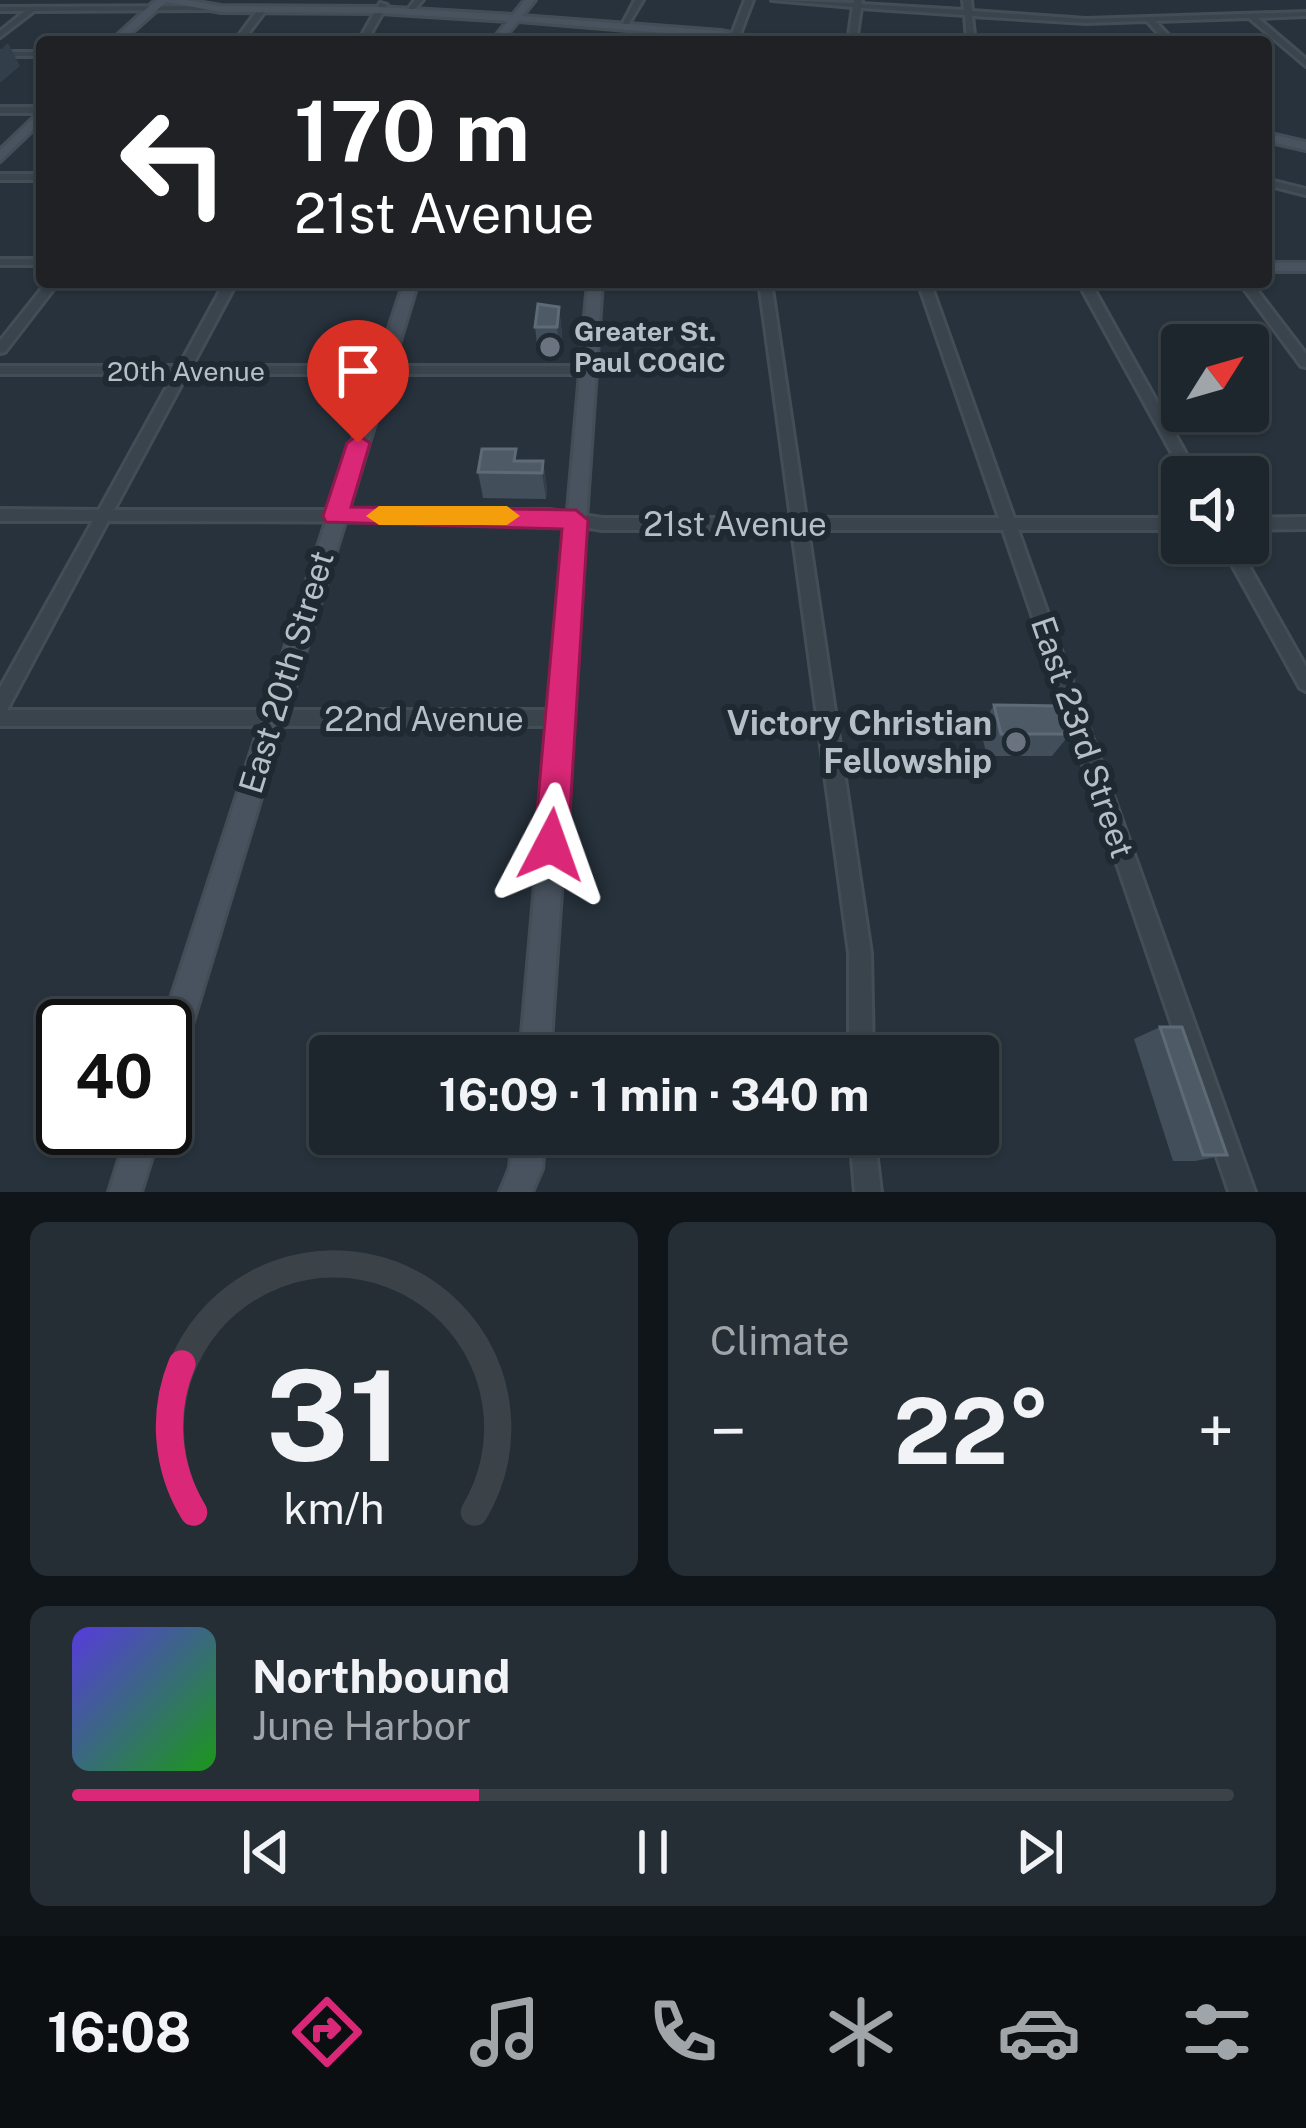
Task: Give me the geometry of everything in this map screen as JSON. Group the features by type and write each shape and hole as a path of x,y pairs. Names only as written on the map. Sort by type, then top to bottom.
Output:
{"street":[{"path":"0,35 43,0"},
{"path":"121,36 165,0 207,8"},
{"path":"0,9 262,10 313,0 381,8"},
{"path":"501,36 530,0"},
{"path":"616,36 639,0"},
{"path":"282,5 413,6 735,36 749,0"},
{"path":"776,0 1074,23 1306,14"},
{"path":"968,0 971,36"},
{"path":"853,36 858,3"},
{"path":"365,36 381,8"},
{"path":"242,36 262,10"},
{"path":"1251,16 1306,63"},
{"path":"1149,19 1165,36"},
{"path":"0,54 36,54"},
{"path":"0,110 36,112"},
{"path":"0,157 36,118"},
{"path":"1272,141 1306,148"},
{"path":"0,177 36,177"},
{"path":"1272,184 1306,192"},
{"path":"0,262 36,262"},
{"path":"1272,267 1306,267"},
{"path":"0,349 48,288"},
{"path":"0,704 228,288"},
{"name":"East 20th Street","path":"185,999 409,288"},
{"path":"537,1035 594,288"},
{"path":"766,288 860,953 861,1035"},
{"name":"East 23rd Street","path":"926,288 1242,1192"},
{"path":"1087,288 1180,456"},
{"path":"1250,288 1306,363"},
{"name":"20th Avenue","path":"0,370 587,370"},
{"name":"21st Avenue","path":"0,515 335,516 602,524 1161,524"},
{"path":"1269,524 1306,524"},
{"path":"1240,564 1306,683"},
{"name":"22nd Avenue","path":"0,718 560,718"},
{"path":"125,1192 137,1155"},
{"path":"516,1192 527,1155"},
{"path":"864,1155 868,1192"}],"building":[{"path":"538,304 559,307 557,327 535,327"},
{"path":"482,449 516,449 514,461 543,461 542,473 478,472"},
{"path":"994,705 1060,706 1070,734 1001,734"},
{"path":"1160,1027 1182,1027 1227,1155 1203,1155"}],"slow traffic":[{"path":"379,516 507,516"}],"place":[{"name":"Greater St. Paul COGIC","path":"550,347"},
{"name":"Victory Christian Fellowship","path":"1016,742"}],"route":[{"path":"358,443 335,516 576,520 551,845"}]}
